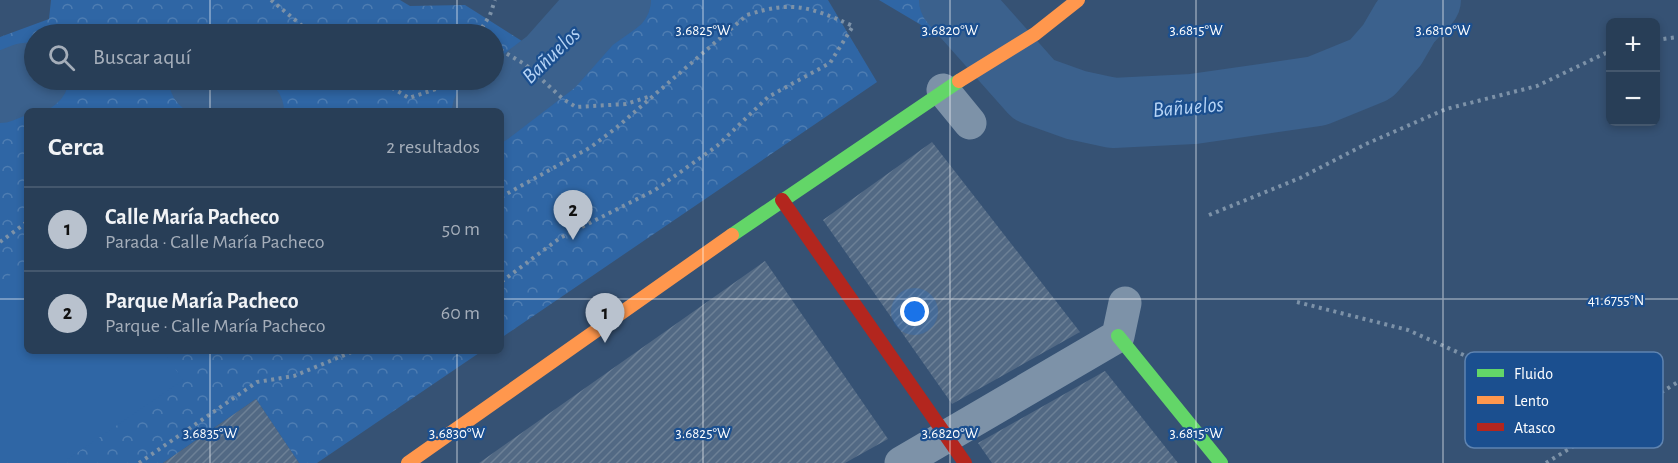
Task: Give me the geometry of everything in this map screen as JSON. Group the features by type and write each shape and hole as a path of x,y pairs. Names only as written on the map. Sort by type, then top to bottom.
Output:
{"street":[{"path":"408,463 782,200 953,84 1035,34 1078,0"},
{"path":"953,84 970,123"},
{"path":"782,200 956,450"},
{"path":"901,463 956,450 1118,336 1125,303"},
{"path":"1118,336 1221,463"}],"path":[{"path":"271,0 300,24"},
{"path":"484,24 495,0"},
{"path":"504,195 591,147 747,15 770,3 797,2 853,26 830,63 768,97 717,146 655,190 560,238 504,280"},
{"path":"1660,39 1678,37"},
{"path":"504,52 526,65 562,99 576,107 626,104 654,96"},
{"path":"1209,214 1300,178 1366,144 1446,109 1537,86 1606,53"},
{"path":"396,90 409,98 433,90"},
{"path":"0,242 24,224"},
{"path":"1297,302 1408,330 1465,356"},
{"path":"139,463 257,382 294,376 347,354"},
{"path":"1663,391 1678,382"},
{"path":"1546,463 1571,448"}],"green space":[{"path":"51,0 400,0 410,6 465,5 495,24 35,24 49,19"},
{"path":"572,0 828,0 877,82 504,336 504,108 24,108 24,354 478,354 317,463 299,463 256,399 163,463 0,463 0,37 24,28 24,90 504,90 504,30 525,43"},
{"path":"879,0 990,0 938,35"},
{"path":"24,266 24,354 165,354 183,380 62,463 0,463 0,282"}],"building":[{"path":"932,142 1080,332 952,404 823,220"},
{"path":"765,261 888,439 845,463 479,463"},
{"path":"1105,371 1178,463 992,463 978,443"},
{"path":"256,399 299,463 163,463"}],"waterway":[{"name":"Bañuelos","path":"491,108 551,62 589,19 616,0"},
{"name":"Bañuelos","path":"954,0 1034,90 1076,105 1113,113 1193,109 1317,91 1371,69 1392,45 1406,21 1426,0"},
{"name":"Bañuelos","path":"0,88 24,78"},
{"name":"Bañuelos","path":"225,90 235,95 246,108"}],"traffic: fast":[{"path":"732,235 959,81"},
{"path":"1118,336 1221,463"}],"traffic: slow":[{"path":"959,81 1035,34 1078,0"},
{"path":"408,463 732,235"}],"traffic: jam":[{"path":"782,200 965,463"}],"place":[{"name":"Parque María Pacheco","path":"573,240"},
{"name":"Calle María Pacheco","path":"605,343"}]}
